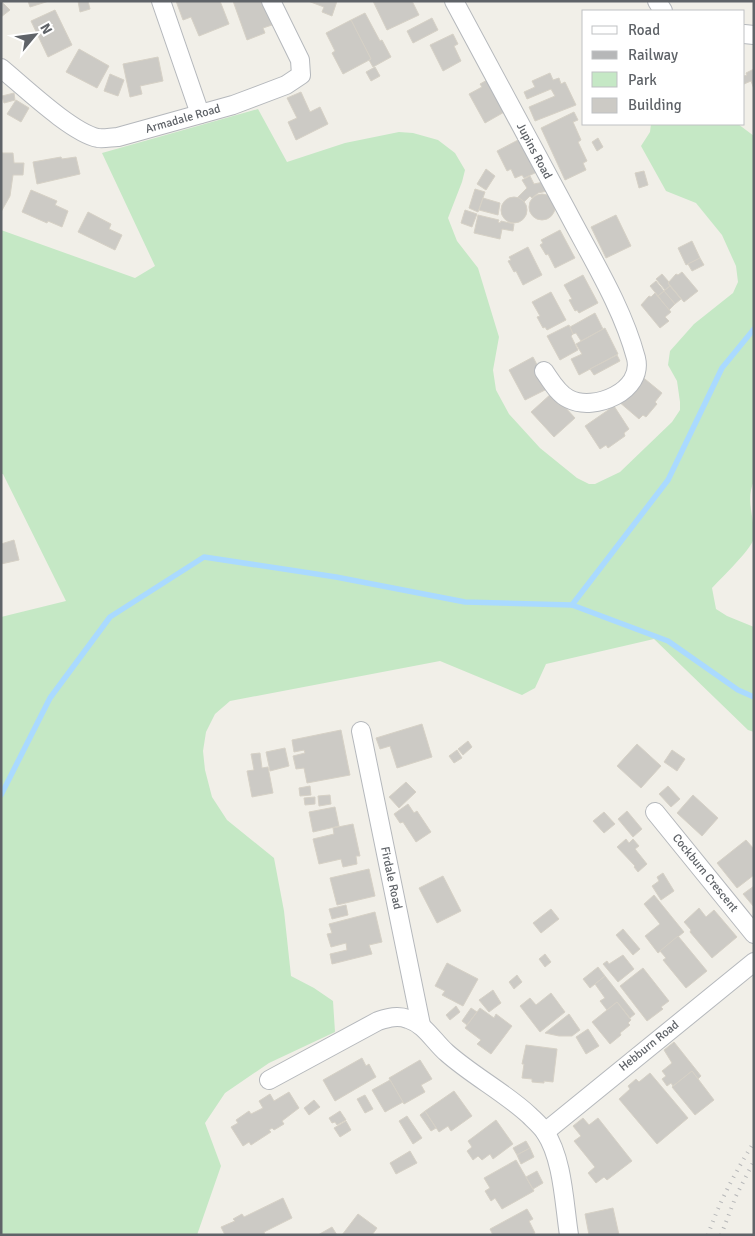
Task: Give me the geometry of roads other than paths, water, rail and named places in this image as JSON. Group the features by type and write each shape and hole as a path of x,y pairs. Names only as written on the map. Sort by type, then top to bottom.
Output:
{"street":[{"path":"161,1 200,114"},
{"name":"Armadale Road","path":"1,68 82,132 99,138 118,137 233,105 286,85 301,75 300,60 271,1"},
{"name":"Jupins Road","path":"454,1 615,301 636,360 637,370 631,382 610,399 593,404 578,403 567,399 556,389 544,371"},
{"name":"Firdale Road","path":"361,732 421,1026"},
{"name":"Cockburn Crescent","path":"655,812 754,934"},
{"name":"Hebburn Road","path":"545,1132 754,962"},
{"name":"Firdale Road","path":"269,1080 378,1021 394,1017 408,1019 421,1026 441,1049 454,1060 518,1105 545,1132"},
{"path":"545,1132 560,1171 569,1235"}],"waterway":[{"path":"1,795 50,698 110,617 204,557 336,577 465,602 572,605 668,480 722,368 754,329"},
{"path":"572,605 668,641 738,690 754,697"}],"railway":[{"path":"708,1235 728,1187 754,1142"},
{"path":"721,1235 736,1196 754,1161"}]}
